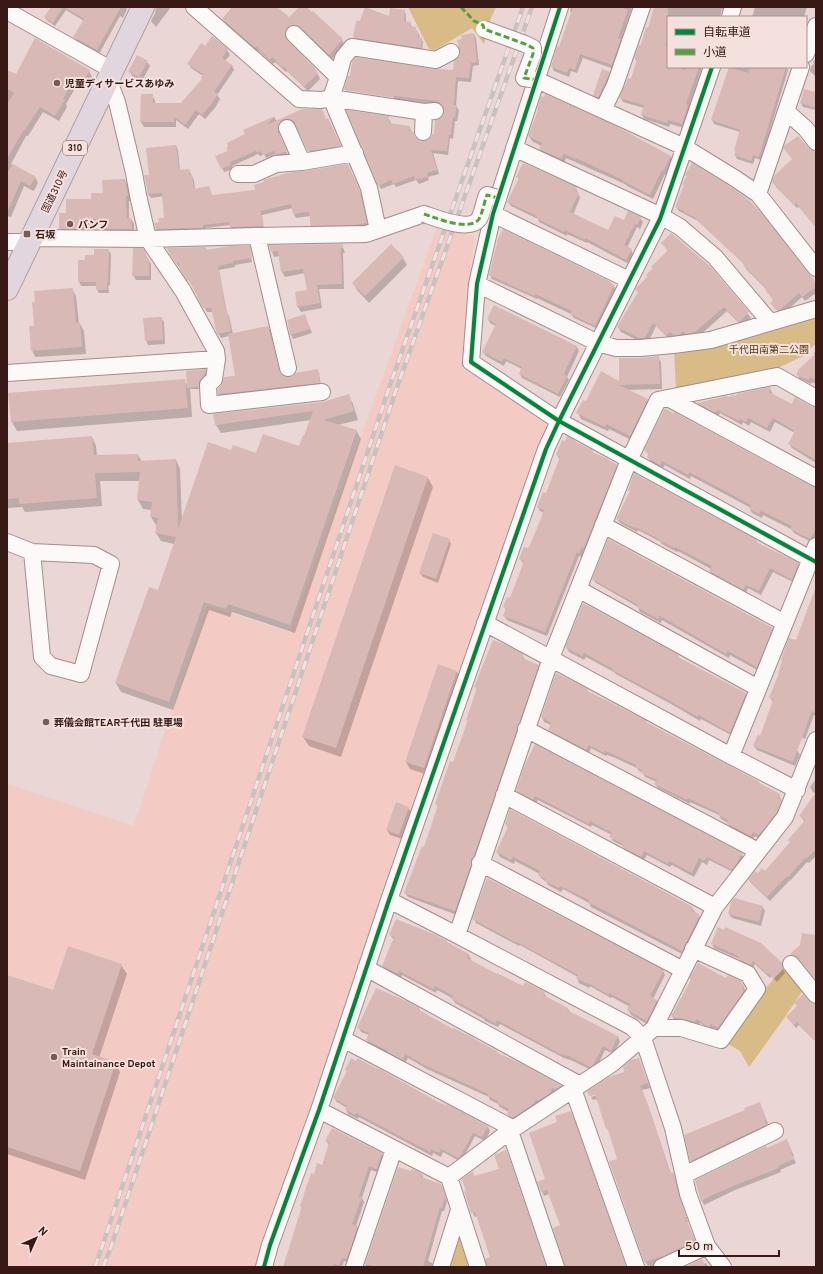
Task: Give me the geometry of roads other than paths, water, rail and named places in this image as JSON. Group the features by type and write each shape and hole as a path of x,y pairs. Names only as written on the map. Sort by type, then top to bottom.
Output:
{"highway":[{"name":"国道310号","path":"7,290 143,7"}],"street":[{"path":"194,7 298,99 321,100 331,98 429,111 423,132"},
{"path":"560,7 493,214 477,284 471,362 559,421 629,460 814,556 731,756"},
{"path":"604,110 615,84 642,7"},
{"path":"7,11 110,74 148,239 183,291 216,351 217,359 214,379 208,385 209,405 322,392"},
{"path":"811,47 816,26"},
{"path":"484,29 533,48 533,54 524,78 537,80 684,148 758,194 816,268"},
{"path":"294,34 338,77"},
{"path":"378,230 369,188 331,98 343,58 352,47 436,60 451,52"},
{"path":"264,1267 270,1245 319,1110 389,900 546,449 661,216 712,68"},
{"path":"758,194 801,68"},
{"path":"786,111 806,129 816,142"},
{"path":"287,128 302,162"},
{"path":"514,148 661,216 680,227 716,257 770,322"},
{"path":"238,174 254,174 276,164 302,162 354,153"},
{"path":"7,242 22,242 31,239 148,239 366,234 424,214 447,222 468,225 475,223 479,218 488,195 498,198"},
{"path":"493,214 629,280"},
{"path":"257,236 288,368"},
{"path":"477,284 598,343 616,348 640,348 711,340 816,309"},
{"path":"7,373 217,359"},
{"path":"457,935 550,658 629,460 658,400 777,376 816,398"},
{"path":"668,398 816,478"},
{"path":"603,525 785,623"},
{"path":"7,542 32,552 94,555 111,564 81,674 50,666 42,657 32,552"},
{"path":"578,589 758,688"},
{"path":"485,623 797,790"},
{"path":"526,729 758,851"},
{"path":"449,1177 512,1130 613,1063 648,1033 683,970 715,907 785,818 814,750"},
{"path":"504,795 715,907"},
{"path":"480,863 683,970"},
{"path":"389,900 632,1027 648,1033 681,1028 721,1040 758,989 748,974 693,950"},
{"path":"792,964 816,995"},
{"path":"366,968 576,1087 636,1267"},
{"path":"648,1033 673,1128 688,1194 707,1246 723,1267"},
{"path":"343,1039 512,1130 555,1267"},
{"path":"319,1110 449,1177 477,1266"},
{"path":"684,1174 775,1131"},
{"path":"354,1267 394,1149"},
{"path":"441,1267 460,1210"},
{"path":"662,1267 707,1246"}],"railway":[{"path":"95,1267 388,391 523,7"},
{"path":"103,1267 111,1247 395,393 532,7"}],"place":[{"name":"児童ディサービスあゆみ","path":"57,83"},
{"name":"バンフ","path":"70,224"},
{"name":"石坂","path":"27,234"},
{"name":"葬儀会館TEAR千代田 駐車場","path":"46,722"},
{"name":"Train Maintainance Depot","path":"54,1057"}],"park label":[{"name":"千代田南第二公園","path":"769,349"}]}
